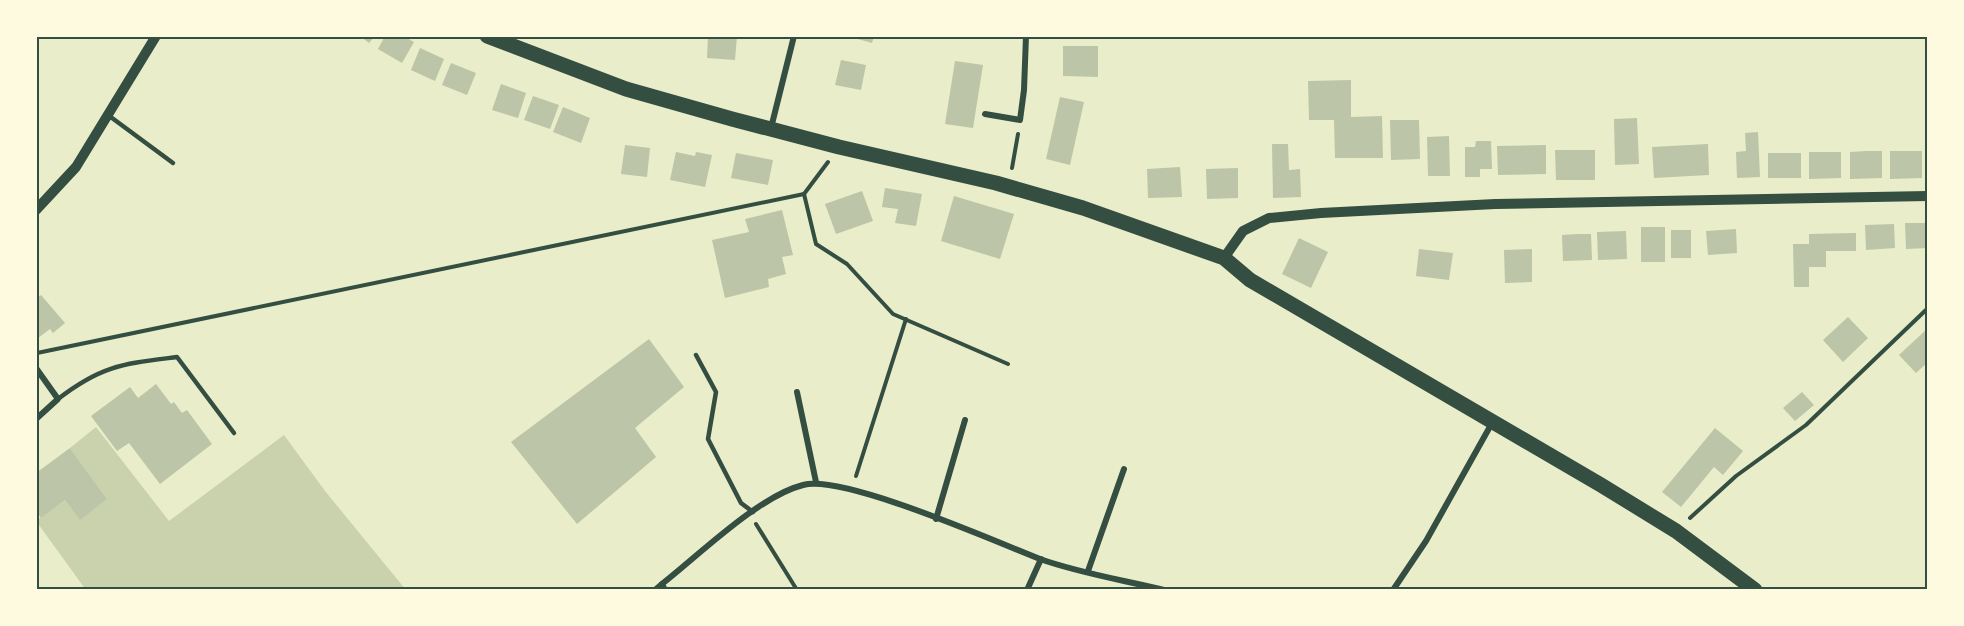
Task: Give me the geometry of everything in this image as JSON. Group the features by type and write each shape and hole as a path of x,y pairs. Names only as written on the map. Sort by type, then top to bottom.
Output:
{"main road":[{"path":"487,36 626,88 839,147 1009,186 1083,208 1224,258 1250,280 1458,399 1492,422 1677,531 1755,590"}],"street":[{"path":"36,210 76,167 156,36"},
{"path":"771,129 794,36"},
{"path":"985,114 1020,120 1024,90 1026,36"},
{"path":"1224,258 1243,231 1269,218 1321,213 1495,204 1928,196"},
{"path":"36,368 58,399 36,419"},
{"path":"797,392 816,482"},
{"path":"936,519 965,420"},
{"path":"1393,590 1426,542 1492,422"},
{"path":"1088,571 1124,470"},
{"path":"655,590 664,587 774,495 816,482 851,490 936,519 1041,559 1164,590"},
{"path":"1027,590 1041,559"}],"lane":[{"path":"108,115 173,163"},
{"path":"696,355 717,392 708,439 741,503 752,513"},
{"path":"58,399 84,379 120,364 177,357 234,433"}],"path":[{"path":"1009,186 1020,120"},
{"path":"36,353 804,194 839,147"},
{"path":"804,194 816,244 847,264 893,314 1008,364"},
{"path":"1677,531 1736,476 1806,425 1928,308"},
{"path":"851,490 906,319"},
{"path":"752,513 796,590"}],"green space":[{"path":"96,427 169,521 284,435 325,491 406,590 86,590 36,521 65,500 80,519 107,499 70,448"}],"building":[{"path":"360,36 375,36 369,43"},
{"path":"385,36 403,36 414,42 402,63 378,49"},
{"path":"708,36 737,36 735,60 707,58"},
{"path":"847,36 874,36 872,43"},
{"path":"1063,46 1098,46 1098,77 1063,76"},
{"path":"420,48 444,59 435,81 411,70"},
{"path":"841,60 866,65 861,90 835,85"},
{"path":"955,61 983,65 973,128 945,124"},
{"path":"451,63 476,73 467,95 442,85"},
{"path":"1351,80 1351,117 1382,116 1383,158 1335,158 1334,120 1309,120 1308,81"},
{"path":"501,84 526,93 518,118 492,110"},
{"path":"533,96 559,105 550,129 524,120"},
{"path":"1060,97 1084,102 1070,165 1046,159"},
{"path":"563,107 590,118 581,143 553,132"},
{"path":"1637,118 1639,164 1615,165 1614,119"},
{"path":"1390,120 1419,120 1420,159 1391,160"},
{"path":"1758,132 1760,177 1737,178 1736,152 1746,151 1745,133"},
{"path":"1449,136 1450,176 1428,176 1427,137"},
{"path":"1476,141 1491,141 1492,169 1480,169 1480,177 1465,177 1465,147 1475,147"},
{"path":"1272,144 1288,144 1289,170 1300,169 1301,197 1273,198"},
{"path":"1708,144 1709,175 1654,178 1652,147"},
{"path":"625,145 650,148 647,177 621,174"},
{"path":"1546,145 1546,174 1498,175 1497,146"},
{"path":"1555,150 1595,150 1595,180 1556,180"},
{"path":"1882,151 1882,178 1850,179 1850,152"},
{"path":"1890,151 1922,151 1922,178 1890,179"},
{"path":"676,152 695,156 696,152 712,155 705,187 670,180"},
{"path":"1809,152 1841,152 1841,178 1809,179"},
{"path":"736,153 773,160 768,185 731,178"},
{"path":"1768,153 1801,153 1801,178 1768,178"},
{"path":"1180,167 1182,197 1148,198 1147,169"},
{"path":"1238,168 1238,198 1207,199 1206,169"},
{"path":"885,188 922,194 916,226 895,223 898,209 882,207"},
{"path":"862,191 873,221 836,234 825,204"},
{"path":"954,196 1014,214 1000,259 941,241"},
{"path":"782,210 793,255 782,257 786,274 768,279 769,287 725,298 712,240 749,232 745,219"},
{"path":"1905,223 1928,223 1928,248 1906,249"},
{"path":"1894,224 1895,248 1866,250 1865,225"},
{"path":"1641,227 1665,227 1665,262 1641,262"},
{"path":"1736,229 1737,253 1708,255 1706,231"},
{"path":"1671,230 1691,230 1691,258 1671,258"},
{"path":"1626,231 1627,259 1598,260 1597,232"},
{"path":"1856,233 1856,251 1826,251 1826,267 1809,267 1809,287 1794,287 1793,244 1809,244 1809,234"},
{"path":"1591,234 1592,260 1563,261 1562,235"},
{"path":"1299,238 1328,252 1311,288 1282,274"},
{"path":"1419,249 1453,253 1449,280 1416,276"},
{"path":"1532,249 1532,282 1505,283 1504,250"},
{"path":"41,295 65,323 53,333 50,329 38,338 36,299"},
{"path":"1848,317 1868,338 1843,362 1823,340"},
{"path":"1928,328 1928,362 1916,373 1899,355"},
{"path":"649,339 684,387 635,428 656,457 577,524 511,442"},
{"path":"156,384 171,404 174,402 182,413 187,410 212,444 160,484 129,443 117,451 91,416 130,387 138,398"},
{"path":"1802,392 1814,405 1795,421 1783,408"},
{"path":"1715,428 1743,451 1723,475 1714,467 1681,507 1662,492"},
{"path":"70,448 107,499 80,520 65,500 41,518 36,511 36,473"}]}
